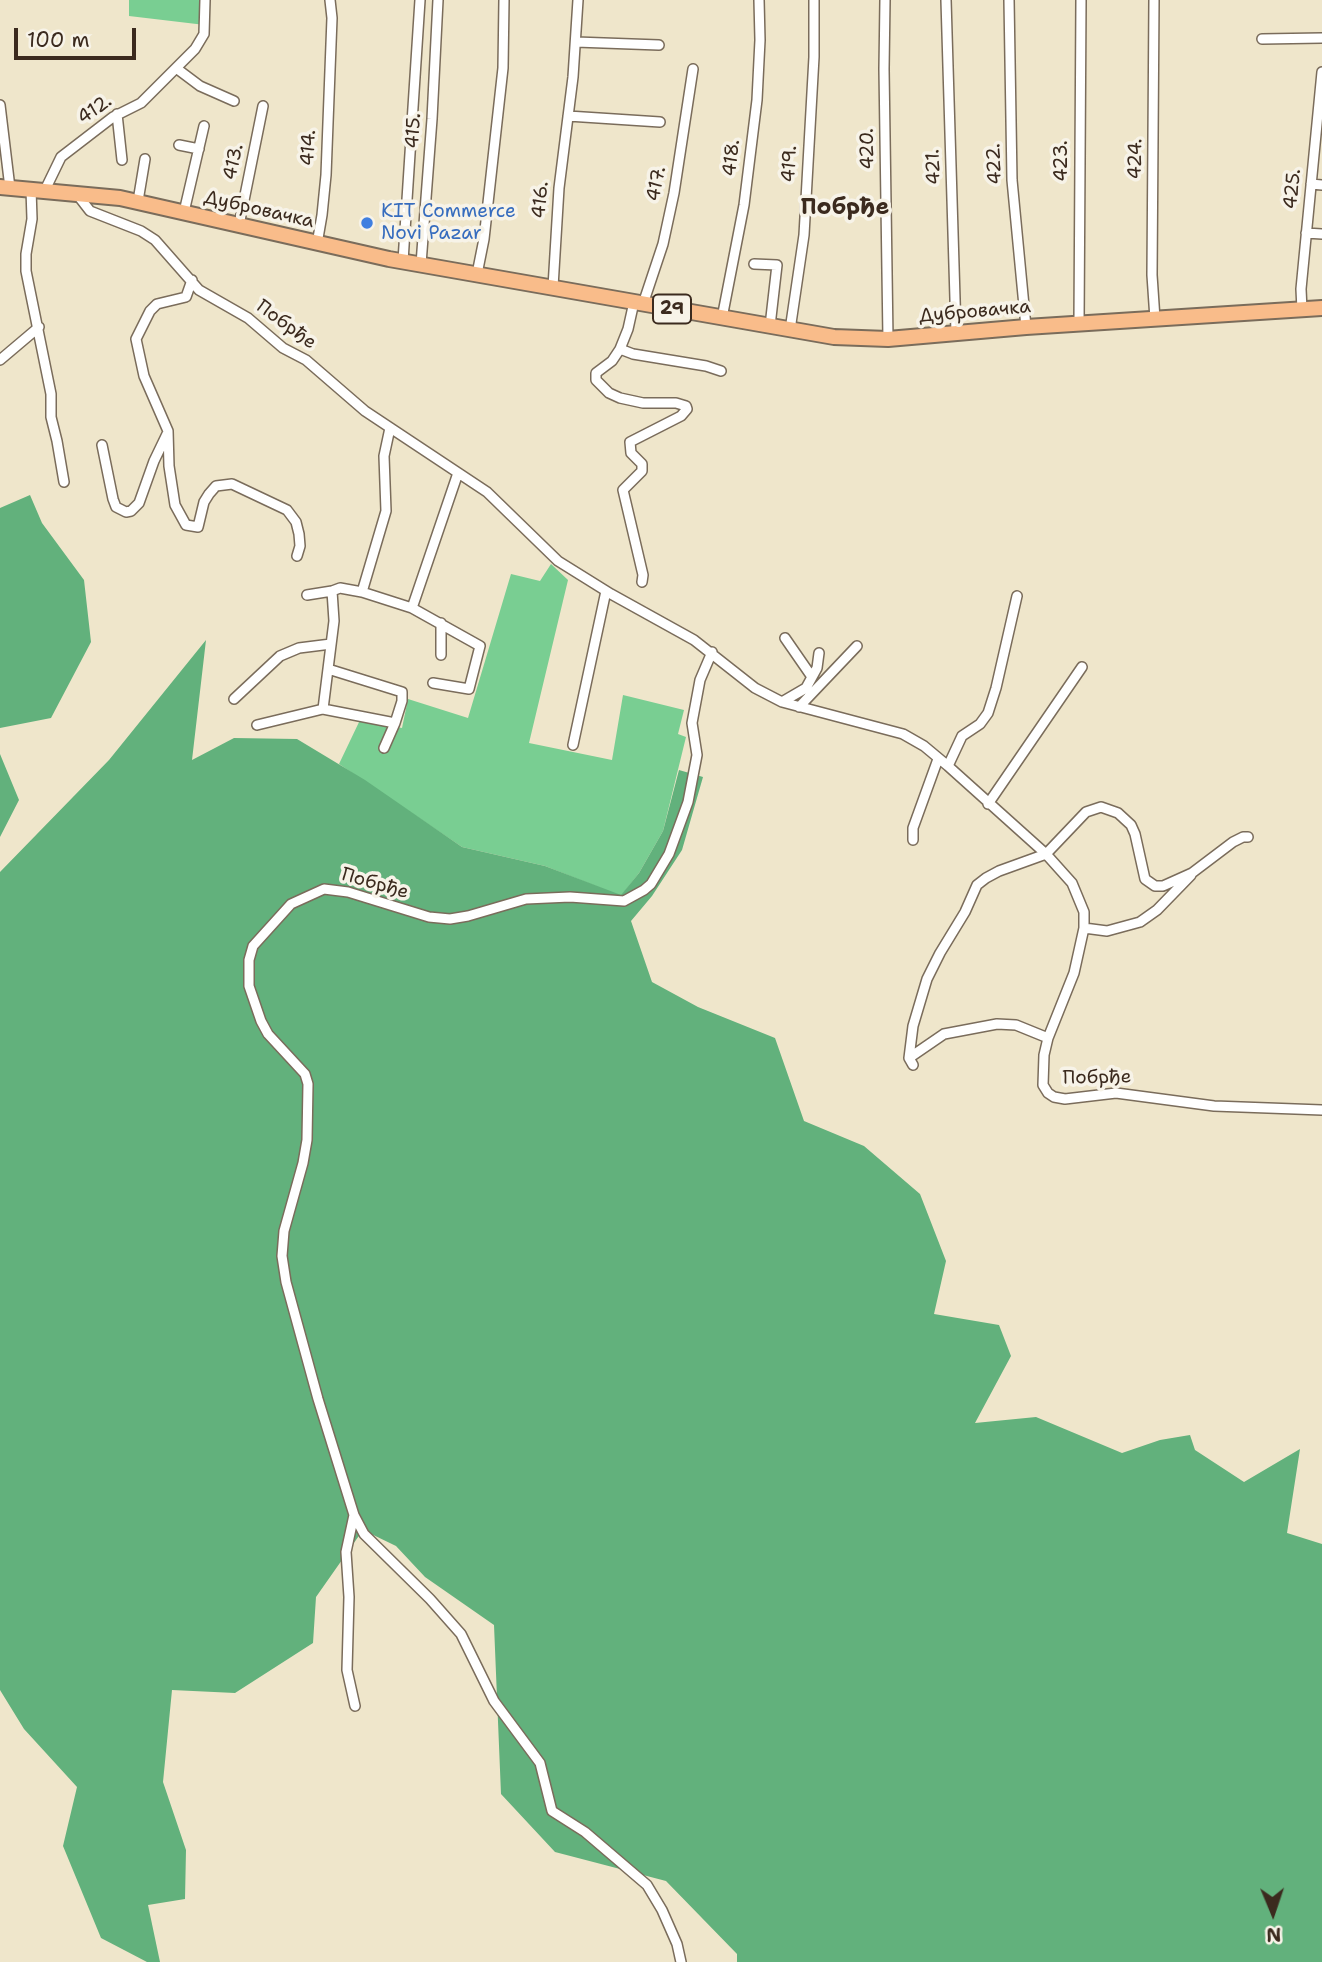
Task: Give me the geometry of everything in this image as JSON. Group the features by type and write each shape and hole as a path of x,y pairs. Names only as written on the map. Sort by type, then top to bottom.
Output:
{"main road":[{"name":"29","path":"5,187 38,190"},
{"name":"Дубровачка","path":"38,190 76,192 138,201 317,244 403,261 790,330 858,339 1322,308"}],"street":[{"name":"412.","path":"38,190 61,157 117,114 141,103 195,49 204,34 205,0"},
{"name":"414.","path":"317,244 326,175 332,18 330,0"},
{"name":"415.","path":"403,261 420,0"},
{"name":"415.","path":"421,264 438,0"},
{"path":"477,274 484,239 503,68 504,0"},
{"name":"416.","path":"553,287 559,188 576,43 578,0"},
{"name":"418.","path":"722,318 744,205 757,100 760,0"},
{"name":"419.","path":"790,330 804,235 814,57 814,0"},
{"name":"420.","path":"885,0 888,339"},
{"name":"421.","path":"946,0 956,332"},
{"name":"422.","path":"1009,0 1012,180 1026,327"},
{"name":"423.","path":"1079,323 1081,0"},
{"name":"424.","path":"1154,0 1152,275 1155,319"},
{"path":"1262,39 1322,38"},
{"path":"576,43 659,45"},
{"path":"176,68 200,86 234,101"},
{"name":"417.","path":"639,303 663,244 674,193 693,69"},
{"name":"425.","path":"1302,310 1301,289 1322,72"},
{"path":"0,105 5,187"},
{"name":"413.","path":"239,225 263,106"},
{"path":"117,114 121,160"},
{"path":"568,116 660,122"},
{"name":"413.","path":"184,212 204,126"},
{"path":"179,145 199,149"},
{"path":"138,201 145,159"},
{"path":"1311,184 1322,185"},
{"path":"38,190 26,264 51,394 51,417 64,482"},
{"name":"Побрђе","path":"76,192 90,211 123,223 155,240 199,290 248,318 283,348 306,360 365,411 487,492 558,561 712,652 755,688 782,702 903,734 924,746 1046,854 1072,883 1084,912 1084,928 1074,973 1048,1038 1042,1077 1045,1089 1054,1097 1065,1099 1116,1093 1214,1106 1322,1110"},
{"path":"1306,233 1322,234"},
{"path":"754,264 777,265 770,326"},
{"path":"192,281 186,297 157,304 150,311 136,340 144,376 168,431 175,505 186,525 198,527 204,502 209,494 216,486 232,484 287,510 296,522 299,534 300,547 297,556"},
{"path":"639,303 621,349 596,373 596,380 609,393 620,398 643,403 676,403 686,406 687,409 681,416 631,443 631,453 642,464 642,471 623,490 643,575 642,582"},
{"path":"0,360 39,327"},
{"path":"621,349 633,354 721,371"},
{"path":"362,592 386,511 384,456 390,428"},
{"path":"102,444 113,499 121,510 131,511 139,503 168,431"},
{"path":"412,608 458,473"},
{"path":"307,595 340,588 362,592 412,608 480,646 469,689 433,683"},
{"path":"323,709 334,621 332,591"},
{"path":"573,745 606,591"},
{"path":"948,766 964,734 981,724 988,713 1017,596"},
{"path":"441,623 441,655"},
{"path":"785,638 812,677"},
{"path":"234,699 280,656 299,648 331,644"},
{"path":"799,707 857,646"},
{"name":"Побрђе","path":"354,1515 318,1399 286,1282 282,1256 284,1231 307,1140 308,1084 305,1074 268,1034 261,1021 249,986 249,960 253,946 291,904 324,889 348,892 429,917 450,919 526,899 570,897 624,901 644,890 651,884 669,854 688,802 697,755 692,723 700,680 712,652"},
{"path":"782,702 806,688 819,653"},
{"path":"988,804 1082,667"},
{"path":"328,669 402,692 402,701 384,748"},
{"path":"257,725 323,709 394,723"},
{"path":"913,840 913,828 938,759"},
{"path":"1048,1038 1016,1025 997,1024 944,1034 911,1061 913,1026 928,979 977,885 999,870 1046,854 1086,812 1101,807 1118,813 1131,825 1145,879 1155,886 1163,886 1192,873 1233,842 1242,837 1248,838"},
{"path":"1084,928 1107,931 1140,922 1157,910 1192,873"},
{"path":"354,1515 346,1552 349,1597 348,1670 355,1706"},
{"path":"354,1515 364,1534 461,1634 494,1701 540,1763 552,1811 585,1832 647,1885 662,1910 677,1944 681,1962"}],"green space":[{"path":"129,0 205,0 205,25 129,16"},
{"path":"30,495 42,523 84,580 91,642 51,718 0,728 0,508"},
{"path":"551,564 568,580 529,743 612,760 623,695 684,710 678,734 686,737 663,831 639,873 621,896 545,866 462,847 339,764 360,720 402,728 408,699 468,718 511,574 540,581"},
{"path":"206,640 192,760 234,738 297,739 365,780 462,847 545,866 621,895 639,873 663,831 679,770 703,777 682,850 652,896 631,921 652,982 698,1007 775,1038 804,1121 864,1146 920,1194 946,1261 934,1314 999,1325 1011,1356 975,1423 1036,1417 1122,1453 1160,1440 1190,1435 1195,1450 1244,1482 1300,1449 1287,1533 1322,1544 1322,1962 737,1962 737,1954 666,1881 555,1852 501,1794 494,1625 425,1577 396,1546 363,1530 316,1597 313,1643 235,1693 172,1690 163,1782 186,1850 185,1899 148,1905 160,1962 147,1962 101,1938 63,1846 77,1787 24,1729 0,1690 0,872 109,760"},
{"path":"0,754 19,800 0,837"}],"place":[{"name":"KIT Commerce Novi Pazar","path":"367,223"}],"district":[{"name":"Побрђе","path":"845,208"}]}
